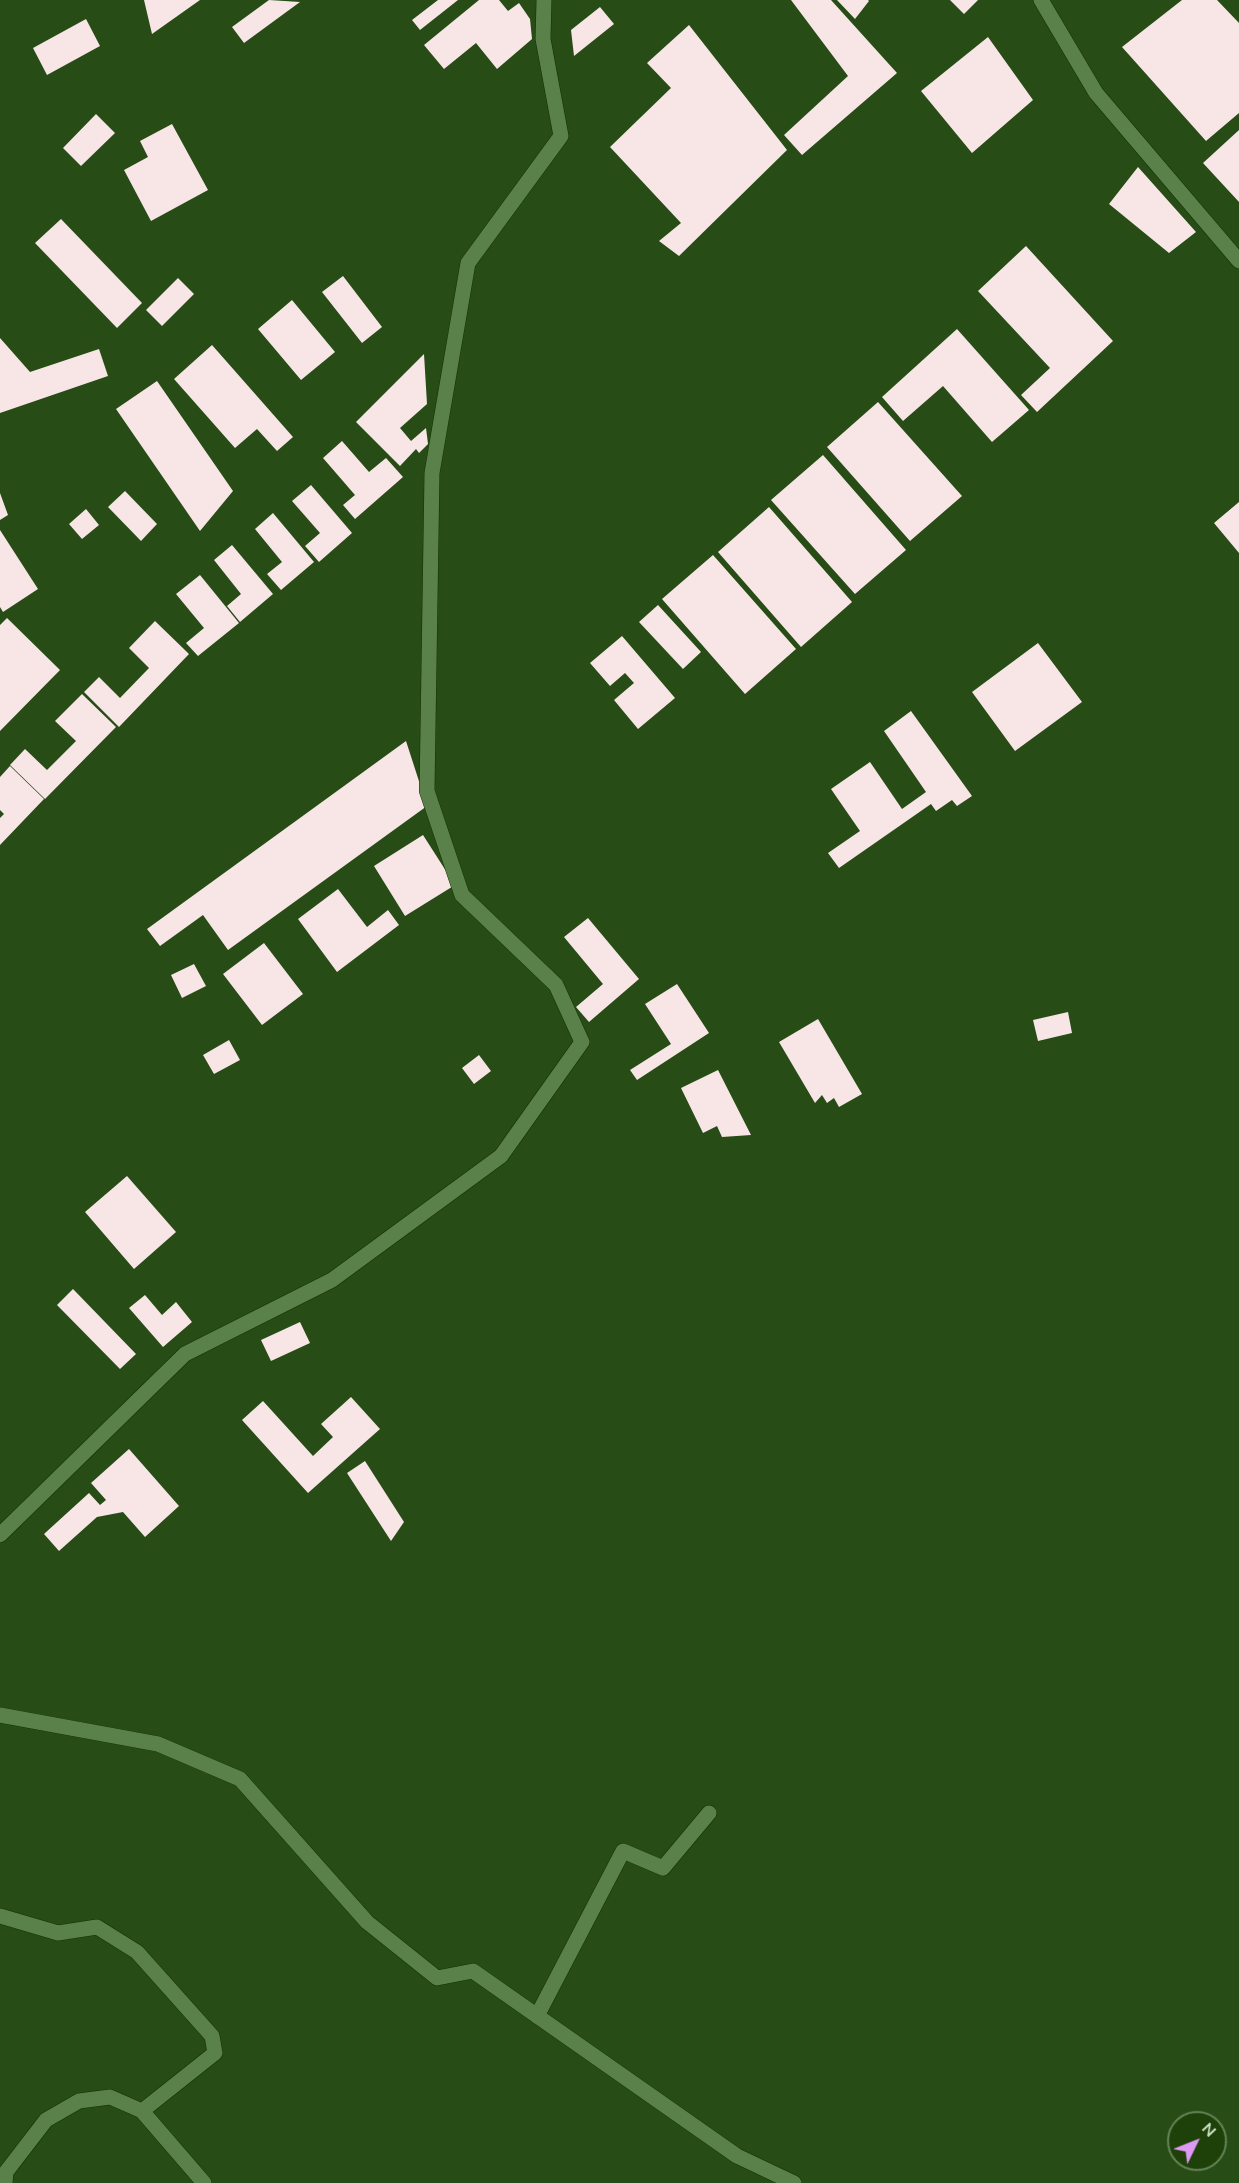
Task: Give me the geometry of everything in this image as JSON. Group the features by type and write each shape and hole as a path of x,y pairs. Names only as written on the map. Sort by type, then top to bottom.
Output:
{"street":[{"path":"0,1535 185,1354 332,1280 501,1156 582,1042 556,985 462,896 427,791 432,473 468,263 561,136 543,39 544,0"},
{"path":"1041,0 1096,93 1239,261"},
{"path":"0,1715 158,1744 240,1779 367,1922 437,1978 472,1971 737,2156 794,2183"},
{"path":"537,2016 623,1851 663,1868 709,1813"},
{"path":"0,1916 58,1933 97,1927 137,1952 212,2036 215,2053 142,2111"},
{"path":"5,2183 6,2172 46,2120 79,2101 110,2097 142,2111 204,2183"}],"building":[{"path":"144,0 200,0 152,34"},
{"path":"269,0 300,2 244,43 232,27"},
{"path":"438,0 458,0 420,30 412,20"},
{"path":"479,0 499,0 508,11 519,3 530,19 532,39 497,69 476,43 444,69 424,45"},
{"path":"791,0 831,0 897,73 802,155 784,135 848,76"},
{"path":"837,0 868,0 869,1 855,19"},
{"path":"950,0 978,0 964,14"},
{"path":"1182,0 1217,0 1239,23 1239,113 1206,141 1122,47"},
{"path":"600,7 614,24 574,56 571,30"},
{"path":"86,19 100,46 47,75 33,48"},
{"path":"689,25 787,150 679,256 659,241 681,223 610,147 671,88 647,63"},
{"path":"988,37 1033,100 972,153 921,91"},
{"path":"96,114 115,133 81,166 63,148"},
{"path":"172,124 208,190 151,221 124,170 148,157 140,141"},
{"path":"1239,130 1239,202 1203,163"},
{"path":"1138,167 1196,232 1169,253 1109,204"},
{"path":"61,219 142,303 117,328 35,243"},
{"path":"1026,246 1113,341 1037,412 1021,395 1050,368 978,291"},
{"path":"343,276 382,327 362,343 322,292"},
{"path":"178,278 194,294 162,326 146,310"},
{"path":"292,300 335,352 301,380 258,329"},
{"path":"957,329 1029,410 992,442 943,386 903,421 882,397"},
{"path":"0,338 30,372 99,349 108,376 0,413"},
{"path":"212,345 293,437 277,451 257,429 235,448 174,379"},
{"path":"424,354 427,404 400,428 411,441 426,428 428,444 419,453 416,449 400,466 356,422"},
{"path":"157,381 233,491 200,531 116,409"},
{"path":"878,402 962,496 910,541 827,447"},
{"path":"342,441 369,472 386,458 403,477 355,519 343,505 355,495 323,458"},
{"path":"823,455 906,550 855,594 771,500"},
{"path":"311,485 352,533 319,562 305,546 320,533 292,501"},
{"path":"125,491 157,524 141,541 108,507"},
{"path":"0,493 8,515 0,520"},
{"path":"1239,502 1239,553 1214,523"},
{"path":"769,507 852,602 801,647 718,552"},
{"path":"86,509 99,525 82,539 69,524"},
{"path":"273,513 314,562 281,590 267,574 282,562 255,529"},
{"path":"0,530 38,589 3,612 0,607"},
{"path":"232,545 273,594 240,622 227,606 241,594 214,560"},
{"path":"713,555 796,649 745,694 662,599"},
{"path":"200,575 239,623 198,656 186,643 204,628 176,594"},
{"path":"658,605 701,652 683,669 639,622"},
{"path":"7,618 60,670 0,731 0,625"},
{"path":"155,621 189,654 119,727 84,692 99,677 120,698 149,668 129,648"},
{"path":"622,636 675,698 638,729 614,700 634,683 625,673 610,686 590,663"},
{"path":"1038,643 1082,702 1015,751 972,692"},
{"path":"82,694 116,727 45,799 10,765 25,749 47,770 76,741 55,721"},
{"path":"911,711 972,796 957,806 952,800 936,811 931,804 839,868 828,853 860,831 831,789 870,762 902,809 926,792 884,731"},
{"path":"406,741 427,806 228,950 203,915 160,946 147,929"},
{"path":"10,766 44,799 0,845 0,818 4,814 0,810 0,777"},
{"path":"423,835 455,885 405,916 374,866"},
{"path":"338,889 367,927 388,910 399,925 337,972 298,919"},
{"path":"588,918 639,979 589,1022 576,1007 603,984 564,937"},
{"path":"264,943 303,994 262,1025 223,974"},
{"path":"194,964 206,986 182,998 171,975"},
{"path":"677,984 709,1033 637,1080 630,1070 671,1044 645,1004"},
{"path":"1068,1012 1072,1033 1038,1041 1033,1020"},
{"path":"818,1019 862,1094 839,1107 834,1098 827,1103 822,1095 815,1103 779,1042"},
{"path":"229,1040 240,1060 214,1074 203,1055"},
{"path":"479,1055 491,1071 474,1084 462,1068"},
{"path":"718,1070 751,1135 722,1137 717,1126 703,1133 681,1088"},
{"path":"127,1176 176,1232 134,1269 85,1212"},
{"path":"73,1289 136,1354 120,1369 57,1305"},
{"path":"145,1295 162,1315 176,1302 192,1322 163,1347 129,1308"},
{"path":"300,1322 310,1343 271,1361 261,1340"},
{"path":"351,1397 380,1429 308,1493 242,1420 263,1401 313,1456 333,1437 321,1424"},
{"path":"129,1449 179,1506 145,1537 123,1512 97,1517 59,1551 44,1534 89,1493 100,1505 106,1500 91,1483"},
{"path":"365,1461 404,1522 391,1541 347,1473"}]}
